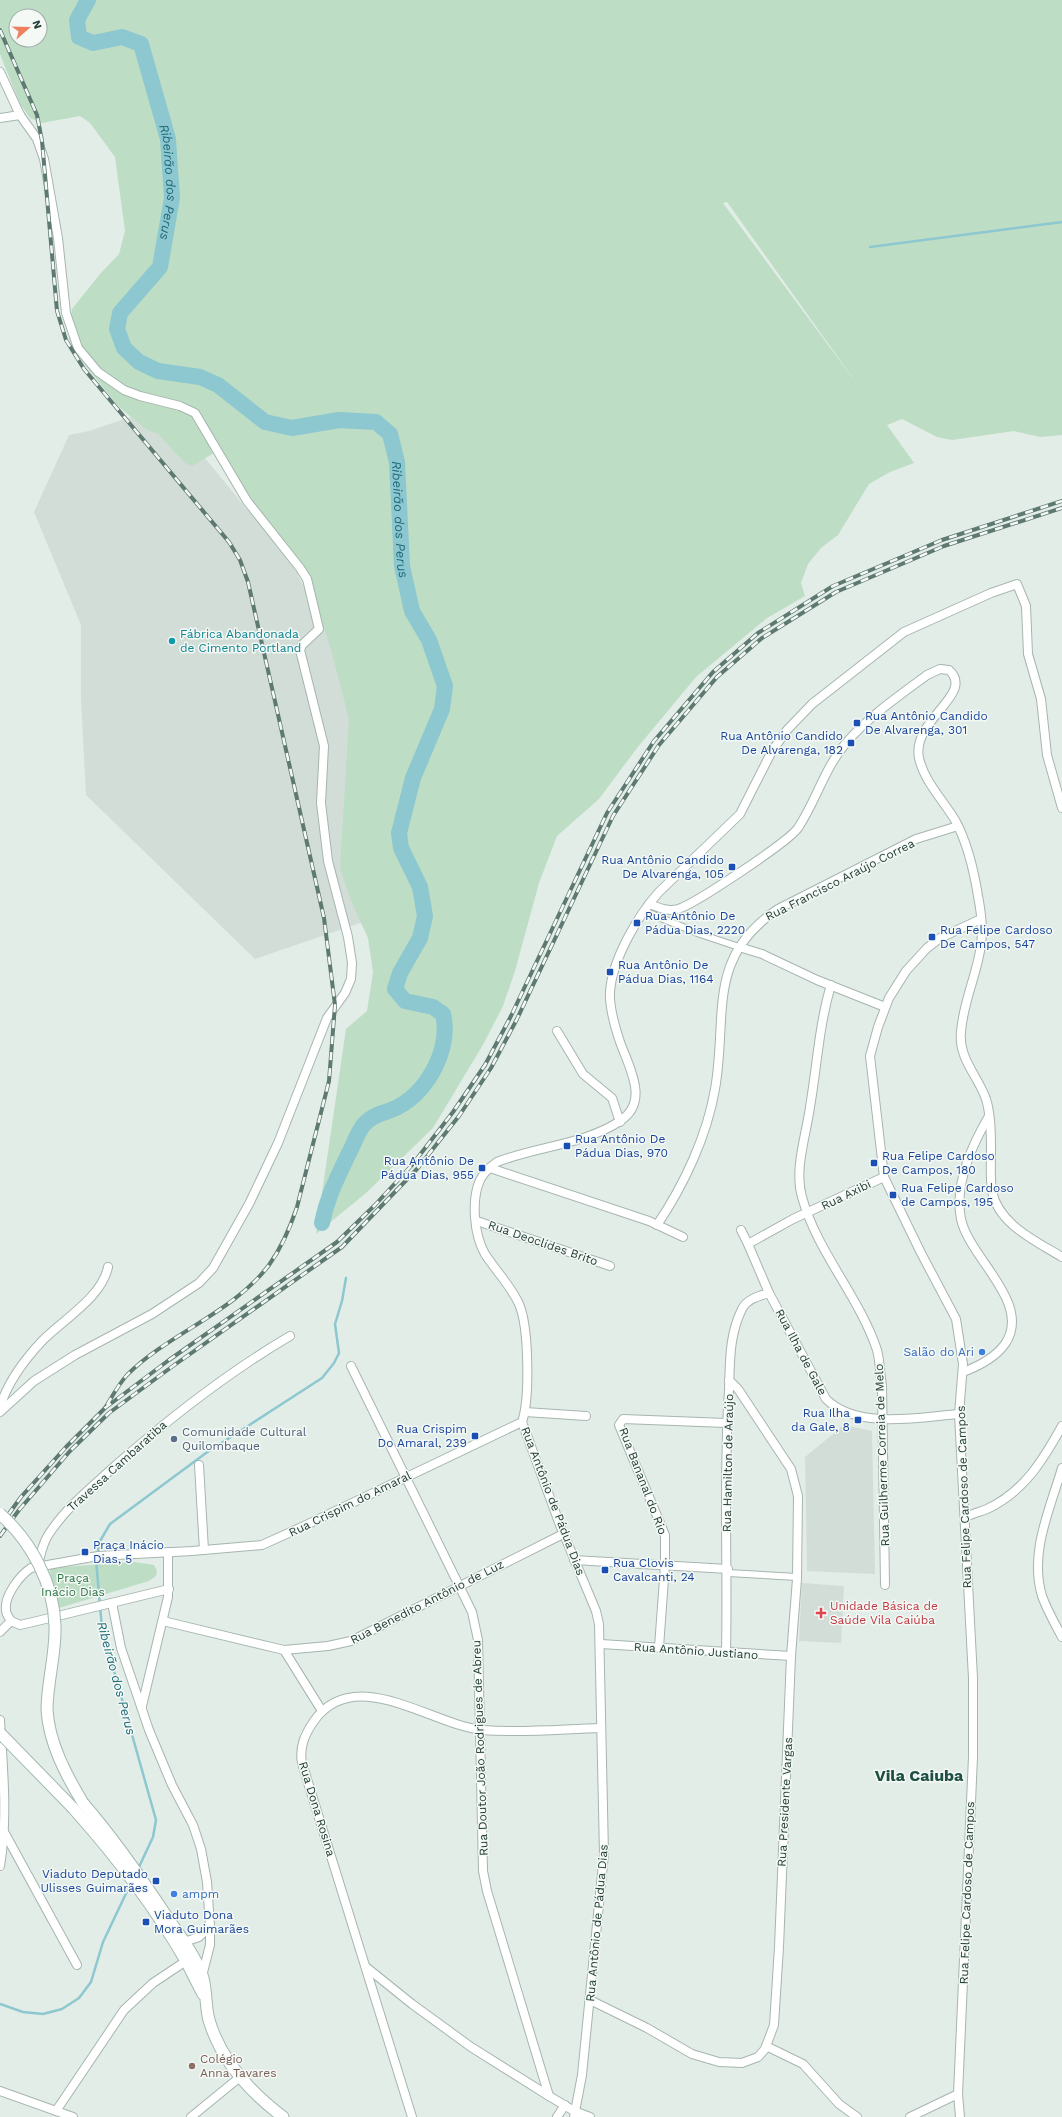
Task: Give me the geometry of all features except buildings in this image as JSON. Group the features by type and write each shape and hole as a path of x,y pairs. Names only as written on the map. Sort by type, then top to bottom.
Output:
{"main road":[{"path":"0,1514 12,1526 33,1555 41,1568 50,1592 55,1626 48,1710 50,1727 57,1752 72,1784 83,1803 202,1976 209,2020 218,2043 231,2066 266,2104 283,2117"},
{"path":"1,1734 73,1808 130,1870"},
{"path":"142,1887 184,1942 189,1959 205,1998"}],"street":[{"path":"0,72 20,115 37,139 44,159 58,238 66,313 82,353 98,372 124,390 140,396 180,406 195,413 247,501 307,579 318,629 302,645 300,650 324,746 321,803 328,861 348,937 352,963 351,979 345,993 327,1018 278,1143 249,1204 213,1268 199,1283 152,1314 75,1355 34,1381 0,1412"},
{"path":"0,118 20,115"},
{"name":"Rua Antônio de Pádua Dias","path":"574,2114 580,2087 604,1854 601,1644 596,1611 574,1560 522,1422 525,1412 526,1353 524,1318 514,1294 485,1253 476,1221 477,1190 480,1179 490,1168 506,1159 588,1135 620,1122 632,1110 636,1088 634,1076 620,1040 613,1014 611,986 619,957 648,904 740,814 772,751 788,730 812,704 895,637 990,593 1017,584 1026,606 1028,654 1040,699 1047,755 1062,808"},
{"path":"648,904 664,910 678,909 700,898 786,840 798,827 827,770 847,742 860,729 927,675 945,669 953,674 956,685 955,691 926,725 918,748 922,770 958,826 972,866 981,919 981,944 962,1017 960,1034 963,1052 985,1096 989,1116 992,1185 997,1204 1002,1213 1024,1234 1062,1257"},
{"name":"Rua Francisco Araújo Correa","path":"657,1225 682,1181 700,1143 705,1127 715,1089 719,1017 731,962 739,947 761,921 778,909 916,840 958,826"},
{"path":"644,912 693,931 762,954 885,1007"},
{"name":"Rua Felipe Cardoso de Campos","path":"960,2117 958,2094 973,1757 973,1678 968,1591 966,1516 959,1414 963,1372 956,1319 921,1253 884,1176 870,1056 885,1007 906,971 927,948 940,938 981,919"},
{"name":"Rua Guilherme Correia de Melo","path":"831,985 820,1028 810,1107 801,1157 800,1186 808,1213 818,1237 855,1304 877,1350 882,1386 885,1585"},
{"path":"557,1031 584,1074 612,1098 620,1122"},
{"path":"963,1372 985,1363 1000,1350 1009,1338 1012,1323 1006,1299 965,1234 961,1219 960,1188 970,1157 989,1116"},
{"path":"490,1168 657,1225 683,1236"},
{"name":"Rua Axibi","path":"748,1244 884,1176"},
{"name":"Rua Deoclídes Brito","path":"476,1221 610,1266"},
{"name":"Rua Ilha de Gale","path":"741,1230 769,1293 826,1399 844,1412 860,1417 883,1419 959,1414"},
{"path":"0,1407 4,1393 17,1372 43,1340 95,1293 102,1283 108,1267"},
{"name":"Rua Hamilton de Araújo","path":"726,1652 728,1571 726,1423 729,1358 735,1325 742,1308 756,1297 769,1293"},
{"name":"Travessa Cambaratiba","path":"38,1566 46,1538 59,1521 87,1491 171,1417 205,1391 234,1370 290,1336"},
{"name":"Rua Doutor João Rodrigues de Abreu","path":"352,1366 472,1612 478,1640 485,1878 549,2096"},
{"name":"Rua Presidente Vargas","path":"590,2000 707,2060 742,2062 758,2057 766,2046 772,2032 775,2016 791,1656 797,1577 798,1504 794,1475 766,1429 738,1389 729,1380"},
{"path":"525,1412 586,1416"},
{"name":"Rua Bananal do Rio","path":"659,1647 665,1565 665,1535 619,1425 623,1419 726,1423"},
{"name":"Rua Crispim do Amaral","path":"168,1552 204,1550 269,1542 522,1422"},
{"path":"966,1516 997,1503 1026,1482 1035,1471 1062,1426"},
{"path":"199,1465 204,1550"},
{"path":"1062,1468 1042,1534 1038,1554 1037,1572 1042,1596 1062,1637"},
{"name":"Rua Benedito Antônio de Luz","path":"163,1621 284,1650 328,1646 351,1641 564,1534"},
{"path":"142,1706 154,1650 163,1621 169,1589 168,1552 113,1555 38,1566 26,1572 12,1590 6,1606 11,1621 20,1625 169,1589"},
{"path":"574,1560 665,1565 797,1577"},
{"path":"111,1603 122,1648 160,1758 172,1785 187,1811 199,1843 207,1882 210,1926 210,1945 202,1976"},
{"path":"0,1632 11,1621"},
{"name":"Rua Antônio Justiano","path":"601,1644 791,1656"},
{"path":"284,1650 322,1711 332,1705 355,1696 371,1697 401,1704 481,1730 601,1728"},
{"name":"Rua Dona Rosina","path":"322,1711 304,1740 301,1755 302,1763 412,2117"},
{"path":"0,1720 3,1830 0,1866"},
{"path":"3,1830 77,1965"},
{"path":"184,1942 199,1937 210,1926"},
{"path":"56,2111 124,2010 153,1983 189,1959"},
{"path":"365,1966 412,2004 470,2047 565,2106 574,2114 590,2117"},
{"path":"766,2046 803,2064 839,2104 857,2117"},
{"path":"191,2117 240,2077"},
{"path":"0,2091 73,2117"},
{"path":"910,2117 958,2094"},
{"path":"557,2117 565,2106"}],"shaded area":[{"path":"163,406 295,569 338,656 395,911 255,959 86,795 81,700 81,625 34,512 69,435 89,431"},
{"path":"844,1425 872,1431 875,1574 807,1571 805,1457"},
{"name":"Unidade Básica de Saúde Vila Caiúba","path":"802,1583 844,1586 841,1643 799,1641"}],"green space":[{"path":"0,0 1062,0 1062,435 1040,437 1014,431 952,440 937,437 902,419 887,425 914,463 890,472 869,484 838,535 821,548 808,564 801,583 805,596 767,618 696,677 637,748 599,799 557,836 539,883 515,971 503,1006 484,1043 433,1128 366,1193 316,1234 346,1029 367,1011 373,972 368,938 352,903 340,868 349,719 332,653 319,612 297,559 256,507 225,456 214,453 192,466 185,463 158,434 147,430 119,407 85,365 69,339 72,309 100,274 119,254 125,231 115,157 90,123 80,116 42,123 30,118 20,104 0,54","holes":["727,202 860,388 723,203"]},
{"name":"Praça Inácio Dias","path":"134,1562 154,1565 157,1571 156,1576 149,1581 59,1608 49,1568"}],"waterway":[{"name":"Ribeirão dos Perus","path":"88,0 77,20 79,37 93,43 122,37 141,44 168,139 172,198 160,267 120,313 117,329 124,348 139,362 158,371 200,377 218,385 265,422 292,428 339,420 376,422 390,434 397,462 402,566 412,611 429,640 445,686 442,709 413,778 399,833 401,848 420,887 425,916 420,938 400,973 395,989 405,1001 433,1007 443,1014 445,1027 444,1040 435,1067 419,1090 409,1100 398,1107 369,1119 362,1127 333,1188 322,1223"},
{"path":"870,247 1062,222"},
{"name":"Ribeirão dos Perus","path":"138,1869 153,1837 156,1820 102,1628 96,1560 100,1541 110,1524 206,1453 322,1378 334,1363 339,1353 335,1324 342,1301 346,1278"},
{"name":"Ribeirão dos Perus","path":"0,2004 23,2012 43,2014 62,2009 79,1998 91,1982 103,1942 131,1883"}],"railway":[{"path":"0,30 37,115 42,141 57,311 66,340 84,369 229,542 240,560 248,582 324,918 335,1005 329,1081 297,1207 282,1244 269,1265 238,1297 162,1347 127,1375 105,1408"},
{"path":"8,1515 21,1497 66,1447 105,1408 169,1360 337,1242 375,1205 412,1165 453,1112 485,1065 511,1016 607,813 654,741 713,672 758,633 833,586 942,540 1062,501"},
{"path":"0,1536 19,1510 70,1451 109,1413 342,1247 417,1169 459,1116 491,1068 517,1019 613,816 659,745 717,677 762,638 836,592 944,546 1062,508"}],"place":[{"name":"Fábrica Abandonada de Cimento Portland","path":"172,641"},
{"name":"Rua Antônio Candido De Alvarenga, 301","path":"857,723"},
{"name":"Rua Antônio Candido De Alvarenga, 182","path":"851,743"},
{"name":"Rua Antônio Candido De Alvarenga, 105","path":"732,867"},
{"name":"Rua Antônio De Pádua Dias, 2220","path":"637,923"},
{"name":"Rua Felipe Cardoso De Campos, 547","path":"932,937"},
{"name":"Rua Antônio De Pádua Dias, 1164","path":"610,972"},
{"name":"Rua Antônio De Pádua Dias, 970","path":"567,1146"},
{"name":"Rua Felipe Cardoso De Campos, 180","path":"874,1163"},
{"name":"Rua Antônio De Pádua Dias, 955","path":"482,1168"},
{"name":"Rua Felipe Cardoso de Campos, 195","path":"893,1195"},
{"name":"Salão do Ari","path":"982,1352"},
{"name":"Rua Ilha da Gale, 8","path":"858,1420"},
{"name":"Rua Crispim Do Amaral, 239","path":"475,1436"},
{"name":"Comunidade Cultural Quilombaque","path":"174,1439"},
{"name":"Praça Inácio Dias, 5","path":"85,1552"},
{"name":"Rua Clovis Cavalcanti, 24","path":"605,1570"},
{"name":"Unidade Básica de Saúde Vila Caiúba","path":"821,1613"},
{"name":"Viaduto Deputado Ulisses Guimarães","path":"156,1881"},
{"name":"ampm","path":"174,1894"},
{"name":"Viaduto Dona Mora Guimarães","path":"146,1922"},
{"name":"Colégio Anna Tavares","path":"192,2066"}],"district":[{"name":"Vila Caiuba","path":"919,1775"}]}
